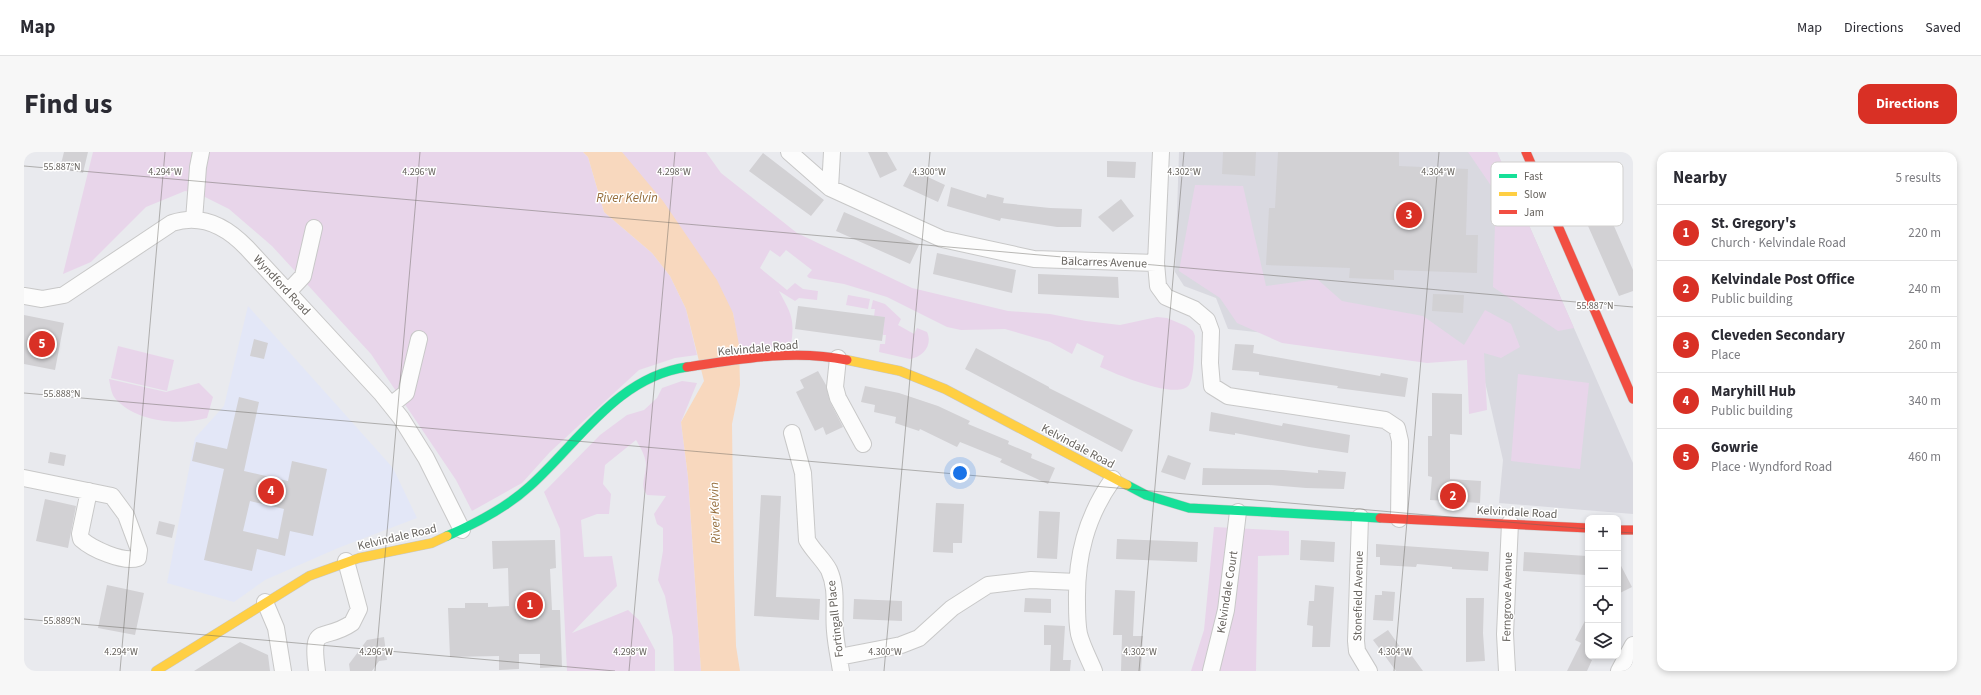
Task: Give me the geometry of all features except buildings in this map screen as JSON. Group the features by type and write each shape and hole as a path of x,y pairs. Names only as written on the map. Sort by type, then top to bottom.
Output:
{"street":[{"path":"194,220 198,167 201,152"},
{"name":"Balcarres Avenue","path":"789,152 830,188 942,239 1034,259 1156,263 1158,286 1166,297 1194,309 1207,320 1211,331 1210,363 1212,386 1228,396 1385,420 1397,428 1400,441 1399,519"},
{"path":"830,188 832,152"},
{"path":"1156,263 1160,152"},
{"path":"1526,152 1530,162"},
{"name":"Wyndford Road","path":"24,296 42,299 64,295 166,226 179,221 194,220 219,225 232,234 288,292 391,406 426,458 462,530"},
{"path":"1558,226 1633,399"},
{"path":"288,292 303,276 314,228"},
{"path":"391,406 406,393 419,339"},
{"name":"Kelvindale Road","path":"156,671 309,576 346,561 423,546 441,540 504,506 530,486 600,414 628,390 661,374 681,368 756,357 782,356 838,358 873,364 922,378 1113,479 1146,495 1189,508 1238,512 1510,523 1585,528"},
{"path":"838,358 835,386 838,398 863,444"},
{"name":"Fortingall Place","path":"792,433 803,473 807,540 812,550 828,568 833,580 835,594 835,630 840,664"},
{"path":"24,478 89,491 112,496 126,515 139,550 138,558 132,559 103,553 81,539 80,534 89,491"},
{"path":"1094,671 1079,634 1077,582 1078,561 1090,522 1104,491 1113,479"},
{"name":"Kelvindale Court","path":"1211,671 1226,610 1238,512"},
{"name":"Stonefield Avenue","path":"1360,517 1356,641 1357,651 1369,671"},
{"name":"Ferngrove Avenue","path":"1507,671 1505,634 1510,523"},
{"path":"1621,530 1633,530"},
{"path":"317,671 314,648 316,640 323,634 352,623 359,609 346,561"},
{"path":"840,664 919,638 952,608 988,585 1031,580 1077,582"},
{"path":"265,602 276,628 283,671"},
{"path":"1619,671 1633,645"}],"shaded area":[{"path":"93,152 583,152 588,157 604,212 652,253 670,276 686,309 697,355 675,358 639,370 550,452 522,483 472,511 456,480 371,354 272,246 229,209 199,194 185,191 146,207 91,262 63,274"},
{"path":"622,152 706,152 721,173 797,233 912,288 1008,311 1050,314 1086,321 1120,325 1157,317 1167,318 1186,326 1193,331 1195,336 1191,381 1189,385 1182,389 1172,390 1159,388 1131,380 1100,367 1104,356 1077,343 1072,354 1050,342 1005,329 961,330 947,327 887,297 844,284 809,278 807,276 812,270 786,250 780,257 770,250 760,268 787,290 795,283 803,289 818,291 817,300 799,298 795,301 779,291 791,316 791,345 739,351 733,313"},
{"path":"1179,152 1497,152 1501,162 1491,162 1491,226 1529,226 1633,463 1633,514 1499,503 1503,460 1479,356 1228,329 1216,298 1184,286 1175,272"},
{"path":"1468,152 1497,152 1501,162 1491,162 1491,186"},
{"path":"1195,185 1243,186 1266,286 1317,279 1342,301 1423,316 1464,345 1485,310 1511,324 1520,347 1501,358 1484,353 1487,410 1469,414 1467,360 1427,363 1282,343 1237,323 1220,298 1179,271"},
{"path":"1495,226 1529,226 1574,328 1558,331 1493,287"},
{"path":"848,295 870,299 868,309 846,305"},
{"path":"873,300 885,304 901,319 898,325 914,334 917,328 927,332 929,341 926,350 923,353 910,359 879,352 880,344 885,344 886,335 883,335 884,317 874,316 875,309 871,309"},
{"path":"248,306 393,468 417,518 338,548 265,580 234,602 167,583 195,438 224,406"},
{"path":"118,346 174,360 167,391 111,378"},
{"path":"1518,374 1589,383 1580,469 1511,461"},
{"path":"109,379 166,392 199,383 213,397 207,418 183,422 157,420 133,412 123,405 114,397"},
{"path":"682,381 697,383 681,422 688,477 701,671 674,671 673,637 665,596 658,580 663,551 663,528 657,524 654,514 666,496 647,495 645,492 643,485 646,464 643,453 636,440 605,465 603,484 611,494 609,514 597,514 581,520 584,557 612,556 617,586 572,633 628,610 639,620 655,650 655,671 567,671 560,529 544,492 600,435 627,415 644,410 657,398 662,388"},
{"path":"1214,527 1289,531 1289,555 1258,556 1256,671 1191,671 1204,630"}],"water":[{"name":"River Kelvin","path":"583,152 622,152 663,201 717,280 733,313 739,345 740,385 732,424 736,646 740,671 701,671 688,477 681,422 704,381 686,309 670,276 652,253 604,212 588,157"}],"traffic: fast":[{"path":"447,536 491,514 521,494 548,469 619,397 662,373 687,367"},
{"path":"1127,485 1146,495 1189,508 1380,518"}],"traffic: slow":[{"path":"847,360 900,371 945,389 1127,485"},
{"path":"156,671 309,576 359,558 432,543 447,536"}],"traffic: jam":[{"path":"1526,152 1530,162"},
{"path":"1558,226 1633,399"},
{"path":"687,367 747,358 787,355 807,355 847,360"},
{"path":"1380,518 1585,528"},
{"path":"1621,530 1633,530"}],"place":[{"name":"Cleveden Secondary","path":"1409,215"},
{"name":"Gowrie","path":"42,344"},
{"name":"Maryhill Hub","path":"271,491"},
{"name":"Kelvindale Post Office","path":"1453,496"},
{"name":"St. Gregory's","path":"530,605"}]}
